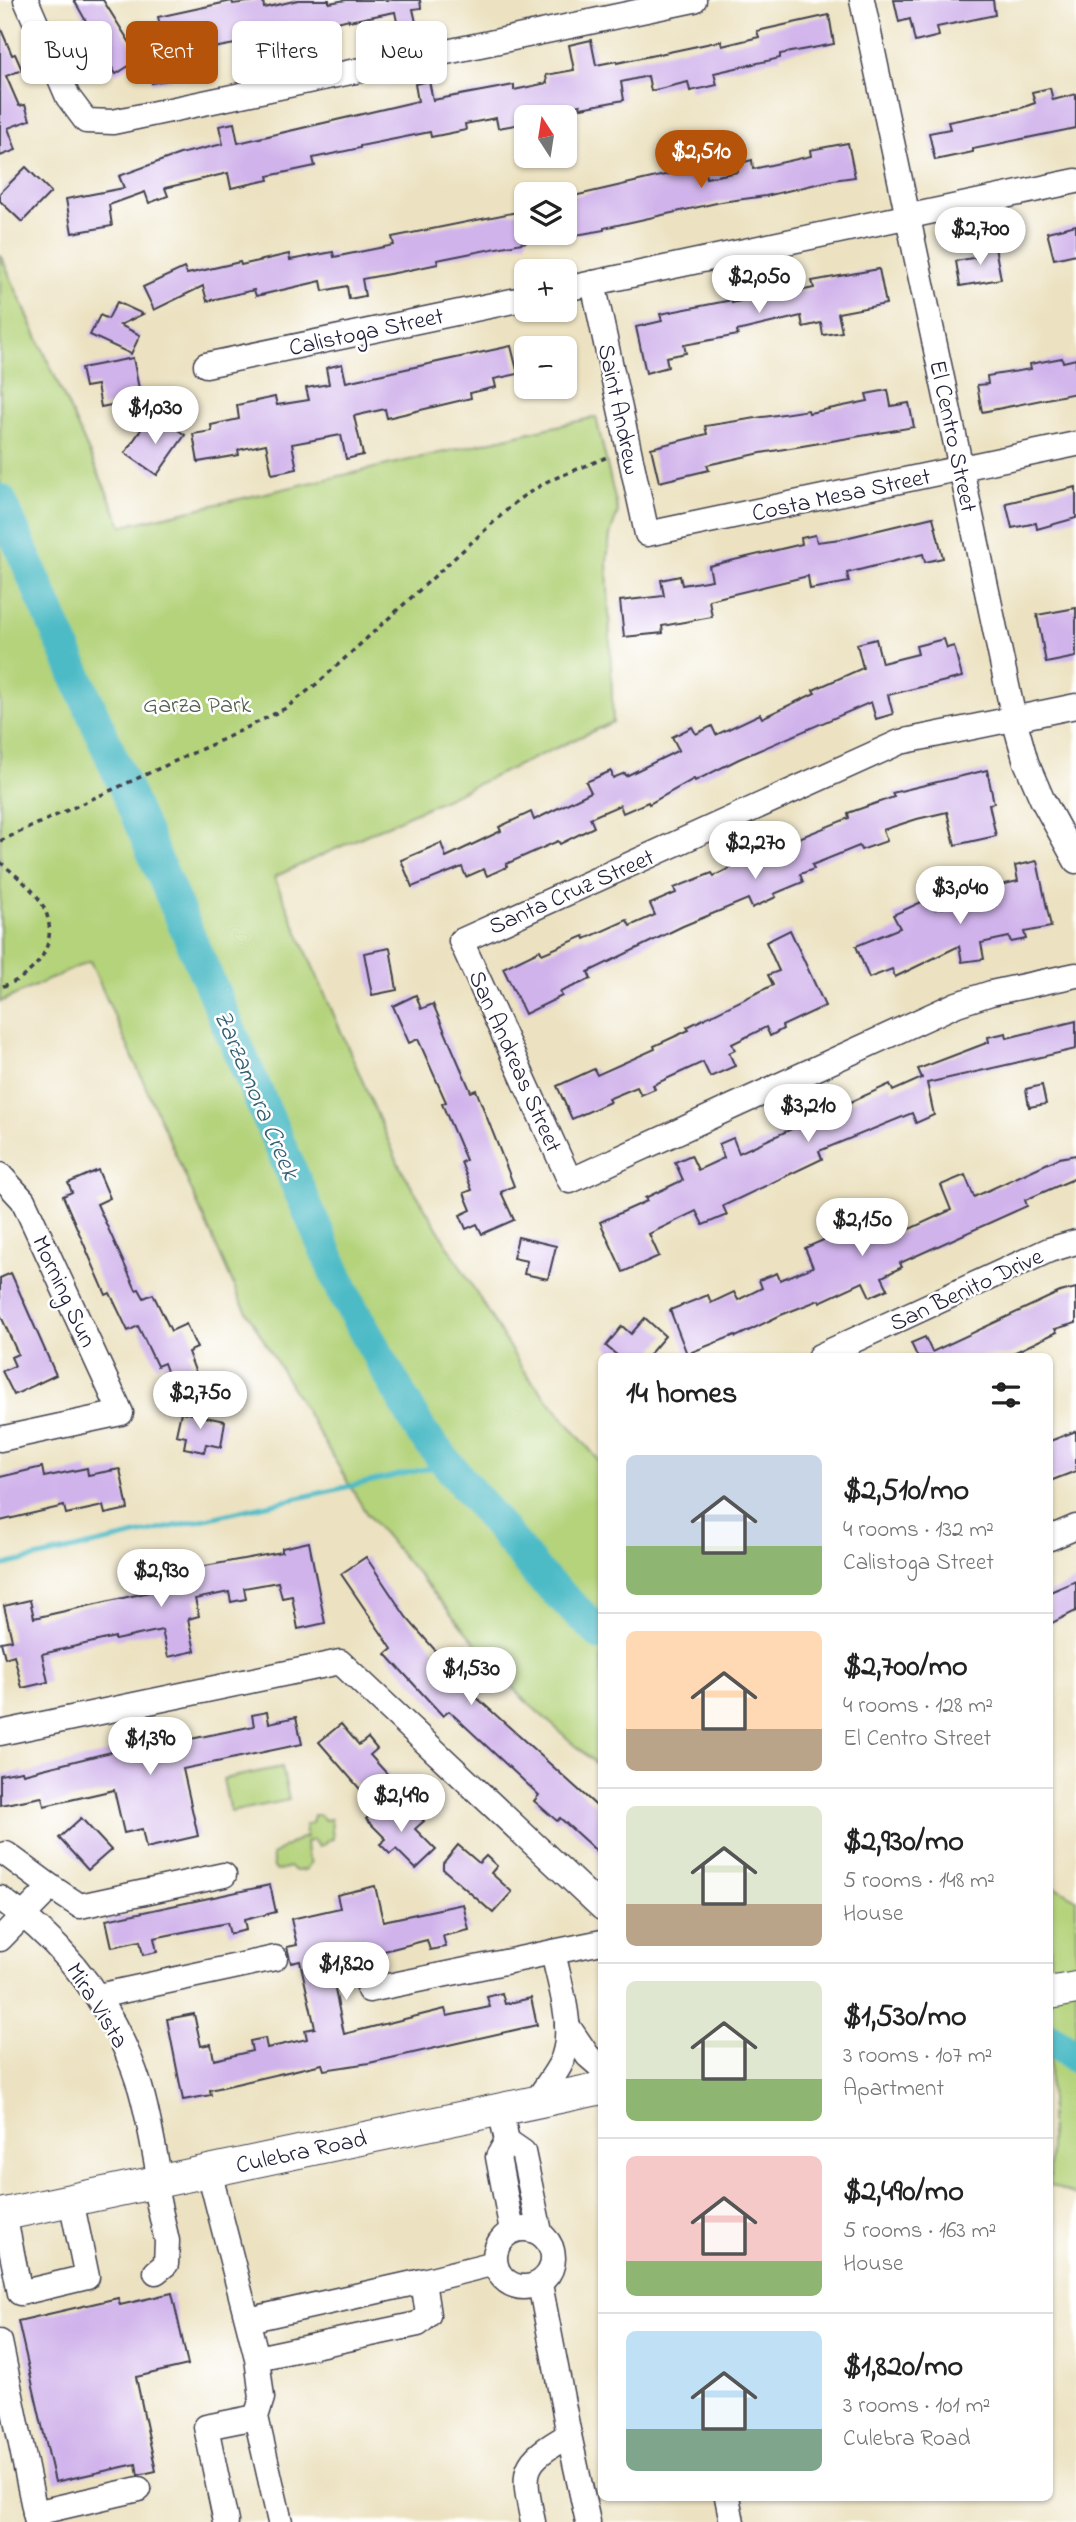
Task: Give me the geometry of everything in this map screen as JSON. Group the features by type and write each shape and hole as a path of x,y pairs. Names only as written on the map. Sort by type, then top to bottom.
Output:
{"main road":[{"path":"1053,1992 1076,1988"},
{"name":"Culebra Road","path":"2,2214 598,2089"}],"street":[{"path":"26,0 68,97 86,121 113,122 694,0"},
{"name":"El Centro Street","path":"862,0 1014,719 1026,762 1041,799 1076,861"},
{"path":"577,287 1076,181"},
{"name":"Saint Andrew","path":"593,284 647,534"},
{"name":"Calistoga Street","path":"206,365 514,301"},
{"name":"Costa Mesa Street","path":"647,534 1076,444"},
{"name":"Santa Cruz Street","path":"461,941 900,742 1076,706"},
{"name":"San Andreas Street","path":"461,941 570,1181 957,1004 991,993 1076,975"},
{"name":"Morning Sun","path":"0,1175 23,1200 121,1413 0,1439"},
{"name":"San Benito Drive","path":"826,1353 1049,1250 1076,1242"},
{"path":"1053,1537 1076,1527"},
{"path":"0,1733 340,1662 598,1905"},
{"path":"6,1854 80,1906 224,1875"},
{"path":"0,1939 51,1887"},
{"name":"Mira Vista","path":"0,1898 23,1914 75,1964 114,2024 137,2079 167,2241 166,2264 156,2272"},
{"path":"369,1990 598,1943"},
{"path":"536,2102 564,2055 567,2025 553,1952"},
{"path":"98,1996 275,1958"},
{"path":"567,2025 588,2056 598,2065"},
{"path":"500,2109 507,2141 498,2157 512,2231"},
{"path":"507,2141 523,2152 540,2232"},
{"path":"209,2171 257,2358 262,2398 256,2417 280,2522"},
{"path":"2,2214 10,2298 87,2277 71,2200"},
{"path":"532,2229 540,2232 548,2239 553,2259 551,2268 540,2284 530,2288 512,2285 503,2279 495,2263 498,2244 512,2231 532,2229"},
{"path":"248,2320 495,2263"},
{"path":"257,2358 418,2324 428,2315 423,2281"},
{"path":"540,2284 588,2522"},
{"path":"0,2342 36,2517 139,2489"},
{"path":"226,2522 206,2427 256,2417"},
{"path":"533,2522 526,2473 531,2462 544,2449 569,2435"},
{"path":"728,2501 732,2522"}],"path":[{"path":"0,841 216,743 286,708 319,682 519,499 548,481 583,465 629,451"},
{"path":"0,862 37,897 45,913 49,932 46,953 38,965 25,977 0,988"}],"green space":[{"name":"Garza Park","path":"0,254 122,526 596,417 618,512 610,535 607,561 613,722 274,877 399,1165 523,1370 598,1459 598,1765 521,1697 366,1513 240,1300 90,961 0,1002"},
{"path":"282,1767 289,1800 230,1812 223,1779"},
{"path":"314,1815 320,1815 325,1820 331,1819 333,1839 319,1847 313,1840 306,1842 307,1855 311,1862 306,1870 296,1871 289,1867 277,1871 272,1855 292,1842 306,1837 305,1825 312,1823"},
{"path":"1053,1886 1076,1899 1076,2196 1053,2186"}],"building":[{"path":"74,0 103,0 126,36 126,68 116,74 112,68 112,21 86,21"},
{"path":"263,0 264,8 298,0 329,0 329,3 346,0 420,0 421,8 413,9 416,21 397,21 395,12 349,21 232,21 232,45 218,47 218,21 159,21 158,17 232,1 233,4"},
{"path":"894,0 993,0 995,15 937,27 939,36 915,42 910,19 899,22"},
{"path":"829,15 834,44 780,54 780,58 714,73 717,85 690,91 688,82 651,91 648,76 621,82 624,100 581,108 580,105 514,105 514,125 498,128 496,118 465,124 466,130 431,137 430,132 360,146 313,158 315,166 268,176 269,180 231,188 228,173 165,188 168,196 149,203 145,192 109,205 112,226 72,233 66,199 124,188 119,176 180,154 223,144 219,126 234,123 238,143 418,101 415,84 430,84 433,100 514,85 514,90 547,83 546,75 574,70 569,45 591,40 596,65 721,41 722,46 759,37 757,31"},
{"path":"0,27 12,55 15,54 21,68 21,70 6,76 19,106 25,105 30,120 8,128 16,150 0,156"},
{"path":"1050,88 1053,100 1076,94 1076,128 973,149 973,152 935,160 929,133 950,129 948,122 1035,103 1032,92"},
{"path":"848,143 855,177 766,196 721,202 577,235 577,195 704,166 706,178 738,172 737,164 752,160 753,169 811,156 810,150"},
{"path":"26,167 51,192 22,222 0,201 0,193"},
{"path":"514,213 514,245 437,260 438,264 362,279 365,296 349,299 347,286 323,291 321,281 256,296 254,290 207,301 203,286 154,310 143,287 184,268 187,274 289,254 290,260 333,252 334,257 394,245 392,237"},
{"path":"1076,225 1076,254 1054,259 1047,232"},
{"path":"994,242 1001,279 960,286 956,261 978,257 976,246"},
{"path":"879,269 886,304 838,313 842,332 823,335 821,323 803,327 801,316 737,331 738,335 684,345 686,353 666,357 668,367 646,373 636,327 662,321 660,314 732,300 732,303 784,291 785,294 814,288 812,281"},
{"path":"117,302 143,314 120,325 140,335 131,354 90,335 100,315 108,319"},
{"path":"511,346 514,358 514,375 494,379 496,387 470,393 471,398 387,418 385,409 354,416 363,455 346,459 341,435 292,444 297,469 272,474 266,444 238,450 239,455 198,462 193,434 212,431 211,425 239,419 237,405 275,397 277,405 309,400 306,388 329,384 326,368 342,364 346,382"},
{"path":"133,358 141,399 101,407 97,385 85,387 81,368"},
{"path":"1062,358 1063,362 1076,359 1076,393 982,412 977,385 988,384 987,376 1031,369 1030,364"},
{"path":"888,390 891,406 909,403 914,427 761,453 707,465 709,470 659,482 651,448 707,434 705,426 808,410 809,413 868,401 866,394"},
{"path":"147,421 162,431 168,423 185,435 157,475 125,453"},
{"path":"1076,487 1076,518 1037,529 1036,523 1012,528 1006,503"},
{"path":"933,517 943,558 925,562 923,554 847,573 849,582 810,589 808,576 709,600 712,617 662,626 663,633 624,637 620,601 664,596 661,580 680,576 682,585 712,580 709,566 802,544 801,538 815,535 817,542 841,539"},
{"path":"1076,608 1076,657 1046,663 1037,615"},
{"path":"876,639 882,663 918,654 916,646 944,639 947,648 954,646 962,677 888,695 893,714 876,719 871,702 695,781 694,779 649,804 648,802 623,813 620,805 590,818 594,827 560,844 558,841 506,864 507,867 487,876 484,869 466,877 462,867 412,887 401,860 441,843 446,857 501,831 499,827 531,812 534,820 591,792 586,782 611,771 613,778 625,773 626,776 679,750 672,737 692,727 696,734 712,726 716,735 760,714 762,718 815,693 813,690 863,668 857,644"},
{"path":"987,770 994,803 989,804 996,836 955,845 947,812 883,830 887,841 861,850 859,846 812,865 814,869 800,874 803,882 774,894 776,897 752,908 748,899 683,926 588,972 591,979 560,992 562,996 525,1014 503,968 540,950 542,954 627,920 630,926 655,915 650,904 676,893 674,888 712,873 714,876 761,853 756,842 774,834 779,846 849,818 848,813 894,797 892,793"},
{"path":"1037,861 1051,927 1024,932 1026,939 1011,942 1009,937 981,943 984,959 962,962 959,946 895,977 892,969 869,978 856,946 900,928 893,915 930,898 935,909 977,901 975,891 1018,881 1015,866"},
{"path":"790,930 825,1006 782,1026 783,1029 770,1036 766,1027 732,1044 735,1050 729,1053 735,1066 710,1077 703,1062 653,1085 655,1089 641,1095 637,1087 572,1119 557,1086 594,1069 597,1075 655,1049 654,1046 689,1030 687,1027 773,985 768,975 779,971 766,942"},
{"path":"390,948 397,990 372,995 364,953"},
{"path":"416,995 421,1009 433,1004 471,1092 476,1090 514,1186 501,1192 514,1220 482,1234 477,1224 466,1229 460,1215 471,1210 464,1193 472,1190 461,1162 466,1160 442,1104 446,1102 418,1039 409,1043 393,1006"},
{"path":"1076,1021 1076,1049 927,1083 934,1115 916,1123 912,1113 819,1151 822,1159 723,1206 727,1215 703,1225 696,1211 649,1234 659,1256 623,1272 600,1222 647,1201 645,1198 683,1180 675,1162 691,1155 698,1170 724,1158 719,1144 733,1138 739,1153 890,1084 893,1091 922,1078 918,1069 989,1042 988,1037 1006,1033 1007,1038"},
{"path":"1042,1085 1046,1104 1029,1107 1026,1089"},
{"path":"1076,1155 1076,1178 1025,1200 1027,1206 900,1263 902,1267 882,1277 888,1289 870,1297 863,1282 820,1302 819,1300 781,1315 736,1337 735,1335 687,1353 670,1310 708,1295 711,1303 734,1292 738,1300 762,1288 759,1280 777,1273 780,1280 813,1267 805,1248 835,1235 839,1244 882,1224 888,1239 951,1210 941,1185 965,1175 974,1197 1059,1158"},
{"path":"98,1170 110,1198 97,1204 136,1290 139,1289 144,1298 153,1294 171,1331 186,1324 197,1348 188,1352 203,1392 178,1402 164,1363 157,1366 138,1326 128,1331 110,1293 106,1295 63,1196 72,1192 68,1183"},
{"path":"518,1237 556,1246 548,1279 524,1274 527,1261 513,1258"},
{"path":"11,1273 56,1375 14,1395 2,1371 15,1366 11,1357 18,1354 0,1314 0,1278"},
{"path":"1076,1288 1076,1323 1055,1329 1057,1332 1013,1353 916,1353 911,1343 925,1337 932,1352 1060,1292"},
{"path":"645,1318 665,1336 651,1353 614,1353 606,1346 622,1326 631,1334"},
{"path":"181,1412 225,1421 221,1447 206,1444 204,1452 184,1448 186,1437 176,1435"},
{"path":"1076,1431 1076,1471 1053,1480 1053,1440"},
{"path":"42,1467 44,1477 87,1468 88,1475 120,1469 128,1509 105,1514 103,1506 66,1514 64,1506 0,1521 0,1477"},
{"path":"309,1542 325,1623 298,1629 292,1596 282,1598 278,1582 244,1588 246,1599 231,1602 229,1592 195,1599 199,1616 188,1619 195,1651 168,1657 162,1630 115,1640 115,1637 42,1654 48,1682 22,1688 14,1655 5,1658 1,1642 12,1640 4,1606 30,1600 34,1618 154,1591 150,1576 282,1552 282,1548"},
{"path":"366,1557 406,1617 476,1697 598,1807 598,1852 560,1818 557,1821 534,1801 539,1795 449,1711 443,1716 386,1654 392,1649 341,1574"},
{"path":"1076,1581 1076,1611 1053,1622 1053,1591"},
{"path":"267,1712 269,1723 296,1717 302,1744 183,1769 198,1836 146,1848 142,1829 124,1833 114,1790 44,1806 42,1797 0,1805 0,1775 22,1771 23,1774 119,1750 119,1753 166,1744 164,1733 179,1730 181,1741 254,1726 252,1715"},
{"path":"341,1724 359,1745 368,1738 377,1749 370,1755 389,1776 366,1796 319,1742"},
{"path":"386,1799 406,1819 414,1811 424,1821 415,1829 436,1850 416,1869 396,1849 390,1854 380,1844 386,1839 366,1819"},
{"path":"81,1818 111,1850 88,1870 59,1838"},
{"path":"458,1845 479,1863 486,1856 497,1866 491,1873 512,1892 493,1913 443,1869 443,1863"},
{"path":"270,1885 276,1912 244,1920 246,1930 230,1934 227,1923 154,1938 157,1952 143,1955 140,1941 112,1947 106,1920"},
{"path":"375,1886 383,1921 463,1904 469,1930 443,1936 446,1947 430,1950 427,1940 330,1965 344,2034 445,2009 447,2016 490,2007 487,1997 502,1993 505,2004 531,1998 537,2025 369,2063 324,2070 322,2064 210,2090 211,2095 183,2100 167,2019 194,2014 201,2046 211,2044 214,2060 252,2051 250,2041 265,2038 267,2048 307,2039 305,2030 315,2028 300,1961 291,1963 287,1947 297,1945 291,1919 340,1908 337,1895"},
{"path":"172,2293 188,2365 136,2377 156,2471 138,2475 136,2464 55,2482 18,2321 118,2298 120,2305"}],"waterway":[{"name":"Zarzamora Creek","path":"0,500 347,1300 422,1433 538,1574 598,1631"},
{"path":"0,1566 447,1464"},
{"name":"Zarzamora Creek","path":"1053,2041 1076,2057"}]}
